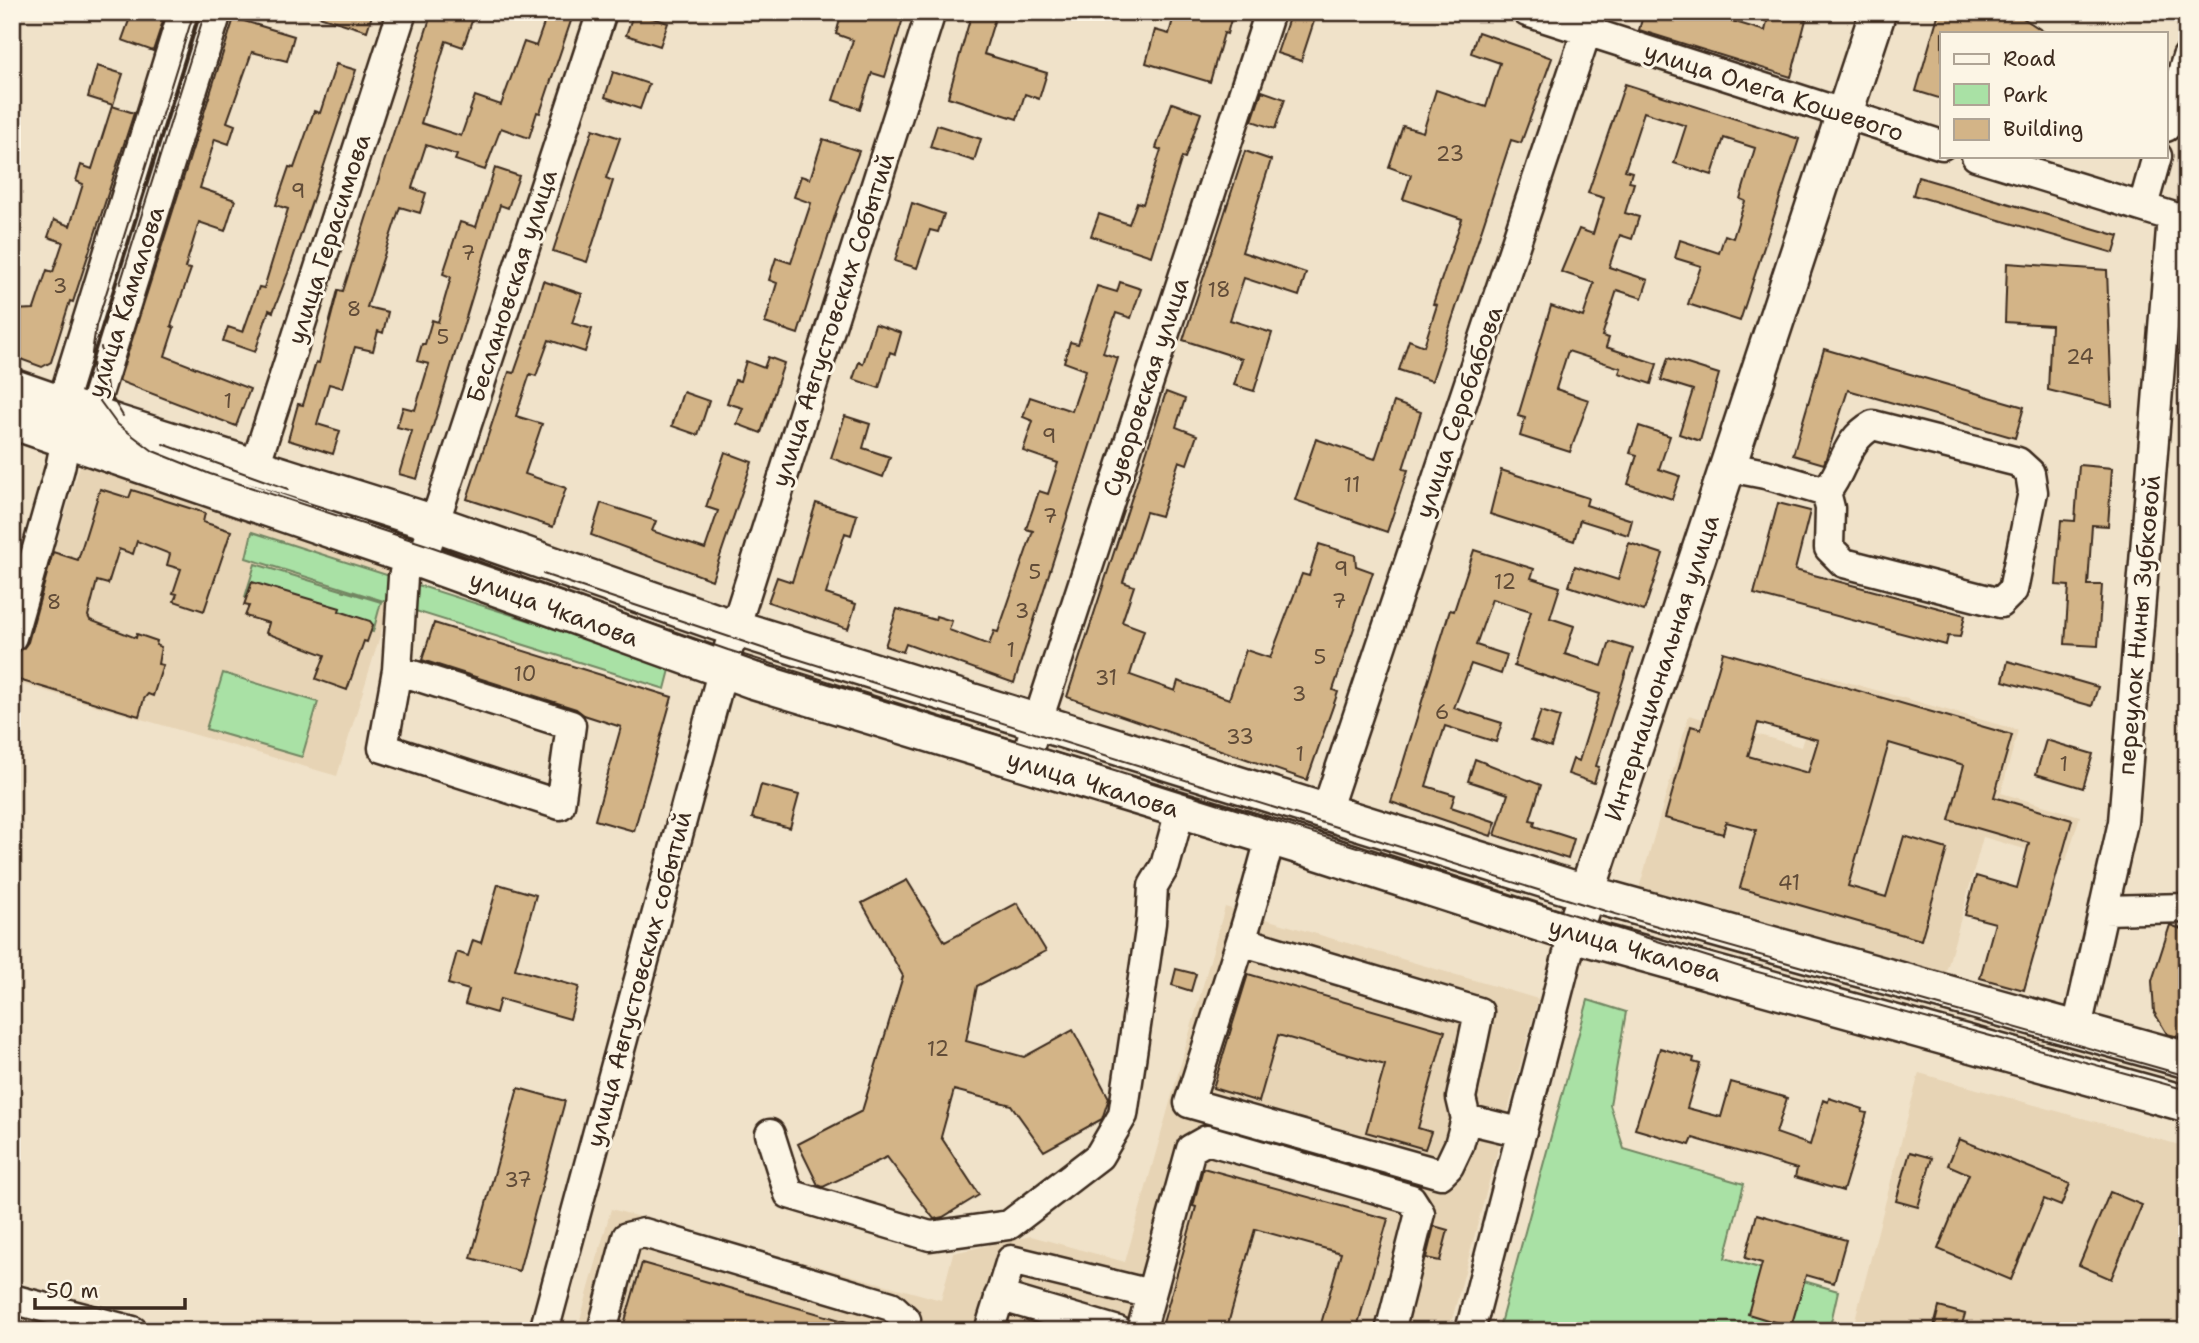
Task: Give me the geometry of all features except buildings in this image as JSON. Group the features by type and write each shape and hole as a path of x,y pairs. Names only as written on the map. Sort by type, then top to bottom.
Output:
{"main road":[{"name":"Интернациональная улица","path":"1573,934 1846,117 1878,12"},
{"name":"улица Чкалова","path":"12,387 434,523 735,628 1587,893 2187,1060"},
{"name":"улица Чкалова","path":"12,421 415,559 722,670 1313,850 1573,934 2187,1104"}],"street":[{"name":"улица Камалова","path":"76,409 183,12"},
{"name":"улица Камалова","path":"66,439 217,12"},
{"name":"улица Герасимова","path":"255,466 402,12"},
{"name":"Беслановская улица","path":"397,670 571,725 560,805 383,748 397,670 403,577 434,523 602,12"},
{"name":"улица Августовских Событий","path":"735,628 931,12"},
{"name":"Суворовская улица","path":"1024,763 1035,722 1270,12"},
{"name":"улица Олега Кошевого","path":"1527,12 1590,22 1846,117 1940,144"},
{"name":"улица Серобабова","path":"1326,811 1590,22"},
{"path":"2168,120 2187,57"},
{"path":"1983,158 2179,219"},
{"path":"2143,206 2156,158"},
{"name":"переулок Нины Зубковой","path":"2077,1028 2123,822 2179,219"},
{"path":"1872,425 2018,462 2030,473 2033,492 2013,590 2000,603 1844,563 1829,548 1830,508 1826,492 1838,477 1855,435 1872,425"},
{"path":"12,637 66,439"},
{"path":"1729,467 1765,474 1826,492"},
{"name":"улица Августовских событий","path":"544,1331 735,628"},
{"path":"770,1134 789,1194 930,1236 1009,1225 1099,1156 1123,1115 1151,923 1153,887 1165,866 1180,811"},
{"path":"1241,942 1479,1012 1461,1098 1465,1119 1459,1145 1449,1166 1441,1174 1189,1103 1241,942 1270,839"},
{"path":"2104,909 2187,908"},
{"name":"Интернациональная улица","path":"1470,1331 1573,934"},
{"path":"1465,1119 1520,1132"},
{"path":"1141,1331 1191,1149 1207,1140 1411,1199 1420,1213 1390,1331"},
{"path":"602,1331 627,1237 644,1233 891,1306 906,1320 902,1331"},
{"path":"989,1331 1010,1260 1152,1294"},
{"path":"999,1296 1118,1331"},
{"path":"12,1299 133,1331"}],"shaded area":[{"path":"81,462 402,564 337,776 14,682"},
{"path":"1822,675 2018,730 2001,793 2080,816 2066,861 1983,837 1944,980 1638,892 1689,715 1801,747"},
{"path":"1225,907 1538,999 1449,1331 577,1331 611,1209 941,1300 953,1253 1031,1236 1125,1262"},
{"path":"1919,1073 2187,1147 2187,1331 1852,1331"}],"green space":[{"path":"252,532 671,666 665,689 246,558"},
{"path":"255,564 381,602 373,632 245,597"},
{"path":"223,673 318,702 302,757 206,729"},
{"path":"1588,1000 1626,1012 1610,1105 1624,1149 1744,1184 1725,1258 1838,1291 1829,1331 1498,1331"}],"tram line":[{"path":"194,12 96,326 92,353 93,381 97,397 116,423 153,451 210,474 427,545 728,650 1747,969 2187,1090"},
{"path":"120,284 205,12"},
{"path":"101,347 107,389 123,416"},
{"path":"163,444 288,489"},
{"path":"543,574 762,648 1615,914 2187,1076"}]}
